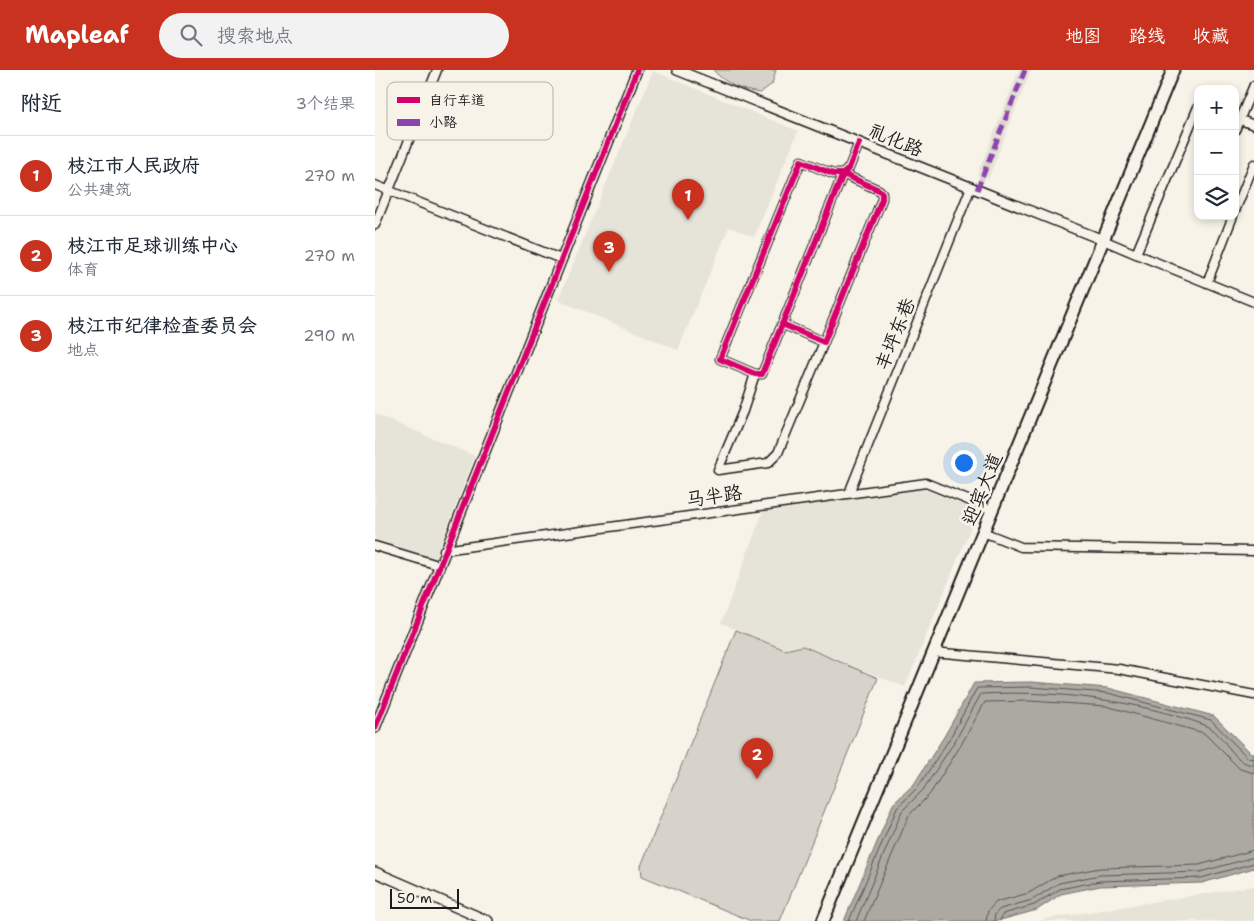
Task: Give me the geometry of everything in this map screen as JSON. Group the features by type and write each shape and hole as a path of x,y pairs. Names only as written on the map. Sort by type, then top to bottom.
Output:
{"main road":[{"name":"迎宾大道","path":"823,921 983,532 1165,70"},
{"name":"迎宾大道","path":"815,921 985,507 1173,70"}],"street":[{"path":"432,82 437,70"},
{"path":"375,728 438,565 637,70"},
{"name":"礼化路","path":"677,70 1100,239"},
{"path":"1239,114 1254,85"},
{"path":"1136,254 1194,116"},
{"path":"1239,119 1254,125"},
{"path":"375,225 409,140"},
{"path":"755,374 743,411 718,470 767,463 778,452 882,199 882,193 879,190 843,174 833,174 801,161 720,360 755,374 762,374 843,174 849,168 859,143"},
{"path":"1239,201 1254,164"},
{"path":"375,185 561,259"},
{"name":"丰坪东巷","path":"849,493 971,187"},
{"path":"1207,283 1231,220"},
{"path":"1100,239 1254,302"},
{"path":"782,324 824,342"},
{"name":"马半路","path":"444,550 926,483 985,507"},
{"path":"983,532 1021,548 1254,551"},
{"path":"375,546 438,565"},
{"path":"933,652 1119,669 1254,695"},
{"path":"375,872 488,921"}],"shaded area":[{"path":"713,70 776,70 772,84 760,93 734,86 723,80"},
{"path":"1019,70 1031,70 988,179 977,175"},
{"path":"653,71 798,131 754,237 729,227 678,350 558,300"},
{"path":"375,414 475,456 431,569 375,551"},
{"path":"926,489 978,510 905,687 803,646 785,650 721,623 764,509"},
{"path":"736,630 785,650 803,646 878,678 780,921 751,921 642,876 641,866"},
{"path":"1254,886 1254,921 1040,921 1045,919"}],"water":[{"path":"1031,682 1108,688 1214,716 1252,754 1254,753 1254,868 1202,883 1100,886 1061,894 1037,910 997,921 844,921 893,804 914,784 945,735 974,683"}],"tunnel":[{"path":"977,190 1025,70"}],"marked path":[{"path":"977,190 1025,70"}],"cycle path":[{"path":"375,728 637,70"},
{"path":"782,324 824,342 882,199 882,193 879,190 843,174 762,374 755,374 720,359 801,161 833,174 843,174 849,168 859,143"}],"place":[{"name":"枝江市人民政府","path":"688,220"},
{"name":"枝江市纪律检查委员会","path":"609,272"},
{"name":"枝江市足球训练中心","path":"757,779"}]}
